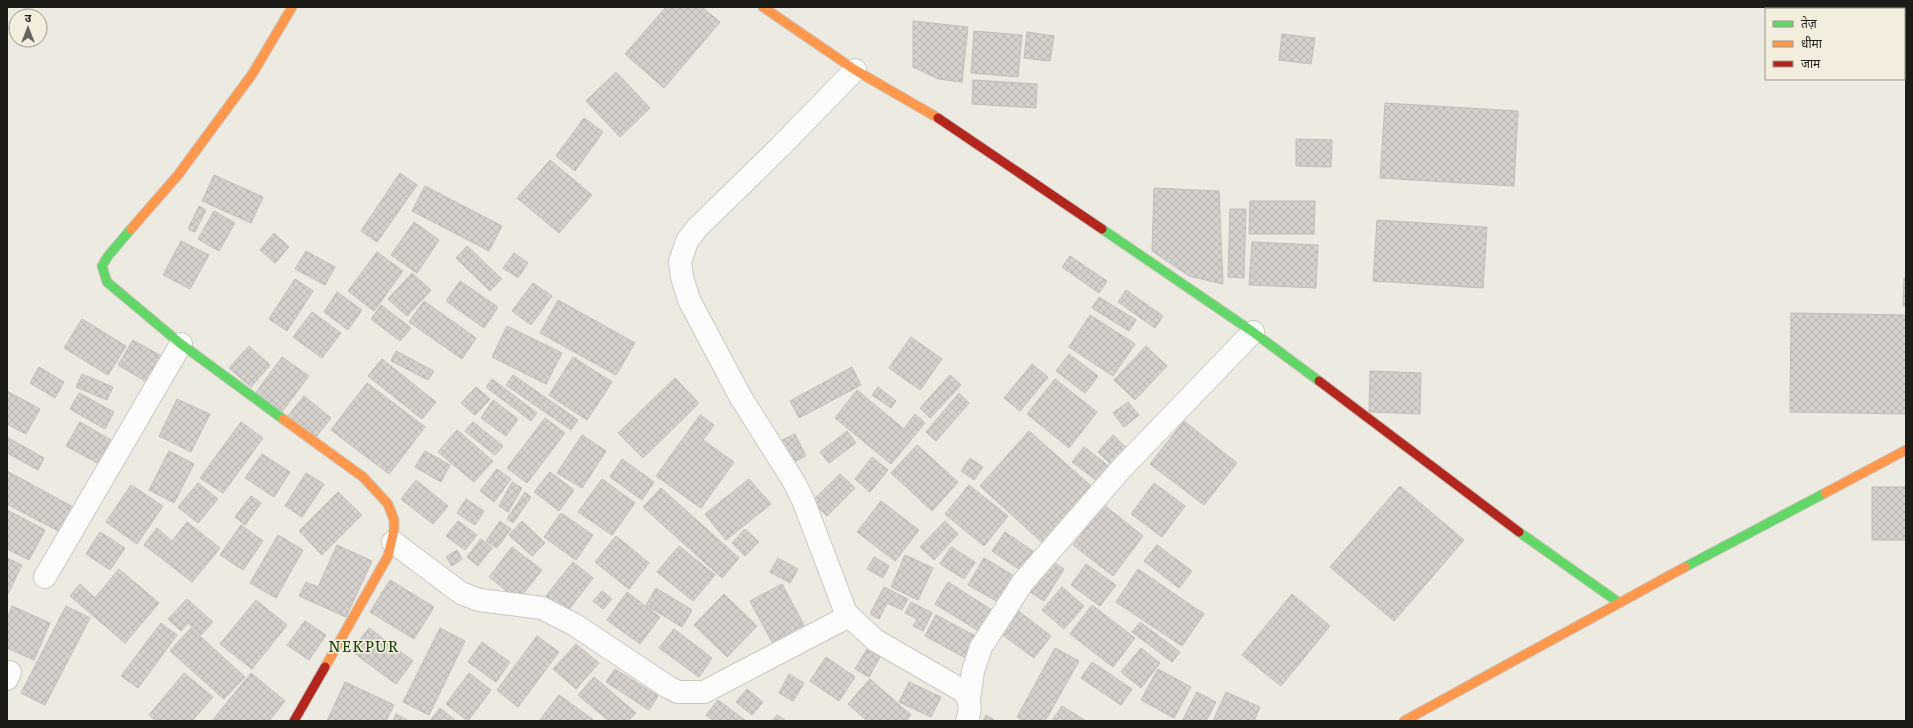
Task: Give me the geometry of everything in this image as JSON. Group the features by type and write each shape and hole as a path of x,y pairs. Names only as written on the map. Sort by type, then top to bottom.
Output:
{"street":[{"path":"292,7 244,86 178,175 102,266 106,282 182,344 363,477 388,501 396,525 393,542 388,556 294,721"},
{"path":"763,7 855,70 947,124 1253,332 1531,540 1618,602"},
{"path":"855,70 779,148 697,228 686,241 680,262 682,277 689,300 740,396 794,482 803,500 846,613 875,640 963,691 969,699"},
{"path":"967,721 970,709 969,699 973,671 981,647 1023,582 1122,468 1253,332"},
{"path":"45,577 182,344"},
{"path":"1404,721 1618,602 1906,450"},
{"path":"393,542 461,593 479,600 542,608 575,625 678,692 704,692 849,616"}],"building":[{"path":"666,7 702,7 720,22 664,88 625,54"},
{"path":"1828,7 1903,7 1903,8"},
{"path":"913,21 968,27 962,82 938,79 913,67"},
{"path":"974,31 1022,35 1018,77 971,73"},
{"path":"1027,32 1054,36 1050,61 1024,58"},
{"path":"1282,34 1315,38 1311,64 1279,60"},
{"path":"616,72 650,108 620,137 586,101"},
{"path":"973,80 1037,84 1036,108 972,104"},
{"path":"1385,103 1518,111 1514,186 1380,178"},
{"path":"584,118 603,132 575,171 556,156"},
{"path":"1296,139 1332,140 1331,167 1296,166"},
{"path":"550,160 592,195 559,233 517,198"},
{"path":"400,173 417,185 377,242 361,231"},
{"path":"214,175 263,197 251,223 202,201"},
{"path":"425,186 502,226 489,251 412,211"},
{"path":"1154,188 1219,191 1223,284 1189,276 1152,251"},
{"path":"1250,201 1315,201 1314,234 1249,234"},
{"path":"199,206 206,210 195,232 188,229"},
{"path":"1230,209 1246,209 1244,278 1228,277"},
{"path":"214,211 235,223 219,251 198,239"},
{"path":"1377,220 1487,227 1483,288 1373,281"},
{"path":"414,222 439,240 417,273 391,255"},
{"path":"274,233 289,247 275,263 260,250"},
{"path":"181,241 209,255 190,289 163,275"},
{"path":"1252,242 1318,245 1316,288 1249,285"},
{"path":"467,246 502,279 490,291 456,258"},
{"path":"306,251 335,267 325,285 295,269"},
{"path":"377,252 403,271 374,311 348,291"},
{"path":"514,253 528,263 518,278 503,268"},
{"path":"1070,256 1107,281 1099,293 1062,267"},
{"path":"412,273 431,290 407,316 388,299"},
{"path":"1904,278 1906,278 1906,306 1903,306"},
{"path":"295,279 313,291 287,331 269,319"},
{"path":"460,281 498,307 484,328 446,301"},
{"path":"533,283 552,296 531,325 512,311"},
{"path":"1126,290 1163,316 1155,328 1118,302"},
{"path":"337,292 362,310 348,330 324,312"},
{"path":"1099,297 1136,320 1129,331 1092,308"},
{"path":"558,300 635,343 616,375 540,333"},
{"path":"424,301 476,338 462,359 409,322"},
{"path":"381,305 411,328 400,341 371,319"},
{"path":"312,312 341,333 322,358 293,337"},
{"path":"1791,313 1906,315 1906,414 1790,412"},
{"path":"1090,315 1135,344 1113,376 1069,347"},
{"path":"82,319 126,346 108,375 64,348"},
{"path":"507,326 562,353 546,384 492,357"},
{"path":"911,337 942,359 920,390 889,368"},
{"path":"133,340 163,357 147,382 118,365"},
{"path":"249,346 270,365 251,387 229,368"},
{"path":"1146,346 1167,366 1135,400 1114,380"},
{"path":"396,351 434,371 428,380 391,361"},
{"path":"1069,354 1098,376 1085,393 1056,371"},
{"path":"282,357 309,376 281,413 255,394"},
{"path":"573,357 612,382 587,420 549,395"},
{"path":"382,359 436,402 422,419 368,376"},
{"path":"1032,364 1048,377 1020,411 1004,398"},
{"path":"39,367 64,382 55,398 30,383"},
{"path":"852,367 861,385 799,418 790,401"},
{"path":"1370,371 1421,373 1420,414 1369,412"},
{"path":"82,374 113,387 107,400 76,387"},
{"path":"513,375 578,420 571,430 506,385"},
{"path":"950,375 961,385 930,418 920,408"},
{"path":"675,378 699,403 643,458 618,433"},
{"path":"492,379 537,413 531,421 486,387"},
{"path":"1055,379 1097,412 1069,448 1027,414"},
{"path":"367,383 425,427 389,474 331,430"},
{"path":"476,387 490,399 475,415 461,403"},
{"path":"878,387 896,401 891,408 872,395"},
{"path":"857,390 904,429 915,414 925,423 891,464 835,418"},
{"path":"7,391 40,409 26,434 7,424"},
{"path":"79,393 114,412 105,429 70,409"},
{"path":"959,393 969,403 936,441 926,432"},
{"path":"304,396 331,418 316,437 288,416"},
{"path":"177,399 210,414 191,452 159,436"},
{"path":"493,400 518,419 506,436 481,418"},
{"path":"1128,402 1139,415 1124,427 1113,413"},
{"path":"700,415 714,425 703,440 734,462 701,508 656,476"},
{"path":"545,418 565,433 527,483 507,468"},
{"path":"1184,421 1237,463 1204,505 1150,464"},
{"path":"80,422 111,440 97,463 66,446"},
{"path":"241,422 263,438 223,493 200,478"},
{"path":"473,422 503,446 495,455 465,431"},
{"path":"457,430 493,461 474,482 438,452"},
{"path":"847,431 856,443 829,463 820,452"},
{"path":"1029,431 1099,493 1046,546 980,486"},
{"path":"795,434 806,456 789,464 778,442"},
{"path":"582,435 606,451 582,488 557,473"},
{"path":"1113,435 1131,452 1115,468 1098,452"},
{"path":"7,437 44,458 38,470 7,453"},
{"path":"917,445 958,482 932,511 891,473"},
{"path":"1084,447 1115,471 1104,486 1072,462"},
{"path":"169,451 194,464 174,503 149,490"},
{"path":"425,451 450,465 441,482 415,467"},
{"path":"262,454 290,472 274,497 245,478"},
{"path":"872,457 888,470 870,492 855,479"},
{"path":"970,458 983,467 974,480 961,471"},
{"path":"622,459 654,482 642,500 610,477"},
{"path":"497,469 511,479 494,502 480,491"},
{"path":"7,471 75,508 62,533 7,504"},
{"path":"550,472 574,490 559,511 534,492"},
{"path":"306,473 324,484 302,517 285,506"},
{"path":"840,474 855,488 827,516 812,501"},
{"path":"602,479 635,503 612,535 578,512"},
{"path":"749,479 771,504 726,540 705,514"},
{"path":"416,480 448,506 433,524 401,499"},
{"path":"512,482 522,488 508,512 499,506"},
{"path":"198,483 218,499 198,523 178,507"},
{"path":"1154,483 1185,506 1162,537 1131,514"},
{"path":"131,485 163,506 137,544 106,522"},
{"path":"969,485 1008,516 984,546 945,514"},
{"path":"1400,486 1464,540 1394,621 1330,567"},
{"path":"1872,487 1906,487 1906,540 1872,540"},
{"path":"661,488 739,558 722,578 643,507"},
{"path":"338,492 362,515 322,555 299,531"},
{"path":"525,492 531,497 513,523 507,519"},
{"path":"251,496 261,503 245,525 235,517"},
{"path":"466,499 484,511 475,525 457,513"},
{"path":"881,501 919,530 895,561 857,532"},
{"path":"1104,505 1143,536 1113,576 1073,545"},
{"path":"7,510 45,530 29,560 7,549"},
{"path":"561,513 593,535 576,560 544,537"},
{"path":"458,521 477,535 465,550 446,536"},
{"path":"500,521 511,529 497,548 486,541"},
{"path":"522,521 545,543 532,556 509,535"},
{"path":"945,521 958,534 934,560 920,547"},
{"path":"187,522 220,548 192,582 144,545 157,528 172,541"},
{"path":"241,525 263,541 243,570 220,555"},
{"path":"745,529 759,542 745,556 732,543"},
{"path":"100,532 125,548 110,570 86,554"},
{"path":"1005,532 1033,551 1020,570 992,551"},
{"path":"278,535 303,550 276,598 250,583"},
{"path":"616,536 649,563 629,589 595,562"},
{"path":"481,539 492,548 478,566 467,557"},
{"path":"337,545 372,561 346,617 299,596 306,582 318,587"},
{"path":"1157,545 1192,571 1179,588 1144,561"},
{"path":"679,546 715,575 693,601 657,572"},
{"path":"512,547 542,570 518,600 489,577"},
{"path":"951,547 975,562 964,579 940,564"},
{"path":"457,550 462,559 452,566 446,557"},
{"path":"905,555 933,568 918,600 891,587"},
{"path":"874,557 889,566 883,578 867,569"},
{"path":"7,558 22,565 7,596"},
{"path":"778,558 798,569 790,583 770,572"},
{"path":"984,558 1014,576 998,602 968,585"},
{"path":"1048,558 1064,569 1044,601 1027,590"},
{"path":"573,562 593,578 567,612 546,596"},
{"path":"1086,564 1116,585 1100,606 1071,585"},
{"path":"119,569 159,603 125,643 70,596 80,584 95,598"},
{"path":"1138,569 1204,614 1182,646 1116,602"},
{"path":"390,580 434,607 414,639 370,612"},
{"path":"948,582 995,612 982,633 935,604"},
{"path":"782,584 804,625 772,642 750,601"},
{"path":"884,587 908,599 902,610 887,603 879,619 870,614"},
{"path":"1062,587 1084,606 1064,629 1042,610"},
{"path":"656,588 692,610 682,627 646,605"},
{"path":"602,591 612,599 603,609 593,601"},
{"path":"627,592 660,617 640,644 607,620"},
{"path":"724,594 757,626 727,657 694,625"},
{"path":"1292,594 1330,626 1281,686 1242,655"},
{"path":"187,599 213,622 201,635 188,623 181,631 168,619"},
{"path":"256,600 287,625 252,669 220,644"},
{"path":"911,602 932,613 923,631 913,626 917,619 905,613"},
{"path":"1092,605 1135,638 1113,667 1070,634"},
{"path":"12,606 50,623 34,660 7,648 7,619"},
{"path":"66,606 90,618 45,705 21,693"},
{"path":"1017,610 1051,636 1034,658 1000,633"},
{"path":"936,615 981,639 969,660 925,636"},
{"path":"305,621 326,635 309,660 287,645"},
{"path":"1140,622 1180,652 1172,662 1132,632"},
{"path":"161,623 177,635 138,688 121,676"},
{"path":"191,628 245,677 224,699 170,651"},
{"path":"369,628 413,661 396,684 351,651"},
{"path":"440,628 465,641 429,715 403,702"},
{"path":"674,629 712,658 699,677 659,648"},
{"path":"537,636 559,652 518,707 497,690"},
{"path":"482,642 510,662 496,682 468,662"},
{"path":"576,644 599,663 576,689 553,669"},
{"path":"1055,648 1079,661 1045,721 1024,721 1017,717"},
{"path":"1141,648 1160,663 1141,688 1121,672"},
{"path":"867,649 880,657 869,677 855,669"},
{"path":"826,657 855,677 839,701 810,681"},
{"path":"1092,662 1132,689 1121,705 1081,678"},
{"path":"615,669 658,696 649,710 606,682"},
{"path":"1158,669 1191,687 1174,718 1141,700"},
{"path":"184,673 213,697 192,721 156,721 149,715"},
{"path":"251,673 285,701 269,721 212,721"},
{"path":"469,673 491,690 468,721 446,704"},
{"path":"789,674 804,683 793,701 779,693"},
{"path":"594,677 636,713 628,721 609,721 578,695"},
{"path":"870,679 911,715 906,721 867,721 848,704"},
{"path":"345,682 394,705 386,721 327,721"},
{"path":"909,682 941,697 931,717 899,702"},
{"path":"747,689 763,702 752,715 736,702"},
{"path":"1197,692 1216,702 1206,721 1182,721"},
{"path":"1226,692 1260,707 1254,721 1213,721"},
{"path":"559,695 595,721 539,721"},
{"path":"718,700 746,721 714,721 706,715"},
{"path":"1062,706 1086,721 1052,721"},
{"path":"440,708 456,721 430,721"},
{"path":"396,714 409,721 393,721"},
{"path":"777,715 786,721 772,721"},
{"path":"986,715 996,721 983,721"}],"traffic: fast":[{"path":"131,229 108,256 102,266 107,282 181,344 283,419"},
{"path":"1102,229 1253,332 1319,381"},
{"path":"1685,567 1825,493"},
{"path":"1519,532 1618,602"}],"traffic: slow":[{"path":"131,229 178,175 253,73 292,7"},
{"path":"763,7 855,70 938,118"},
{"path":"283,419 363,477 388,504 394,520 394,530 388,556 325,667"},
{"path":"1825,493 1906,450"},
{"path":"1404,721 1685,567"}],"traffic: jam":[{"path":"938,118 1102,229"},
{"path":"1319,381 1519,532"},
{"path":"294,721 325,667"}],"district":[{"name":"NEKPUR","path":"364,645"}]}
